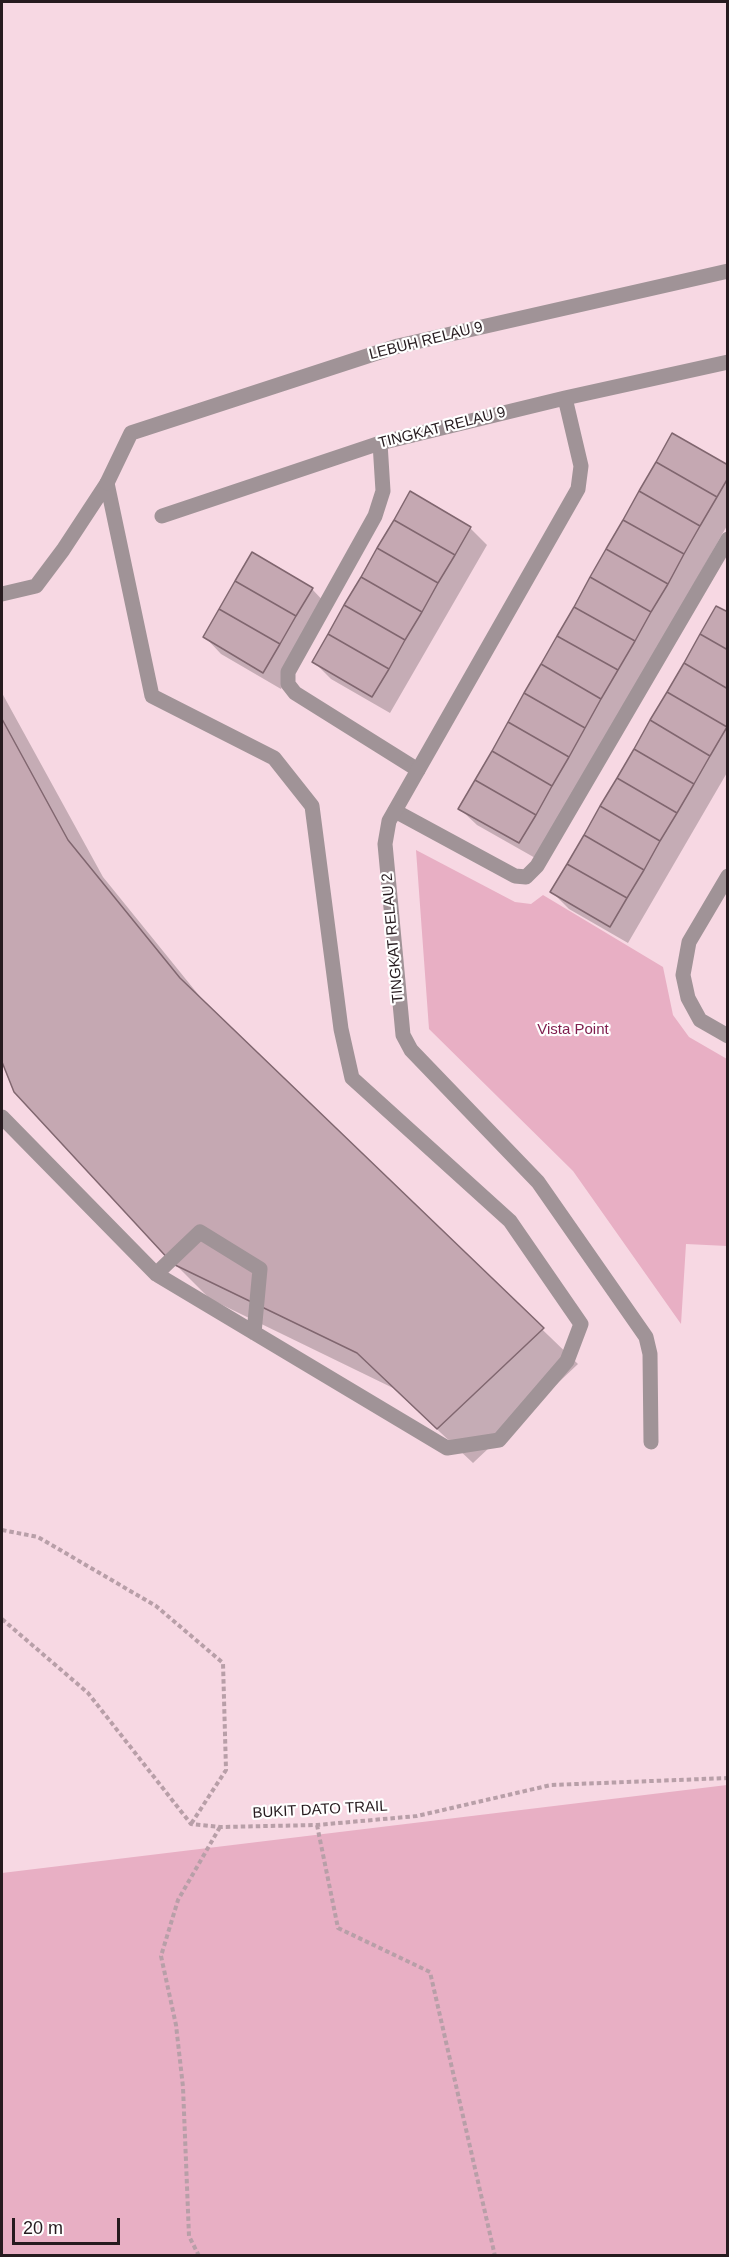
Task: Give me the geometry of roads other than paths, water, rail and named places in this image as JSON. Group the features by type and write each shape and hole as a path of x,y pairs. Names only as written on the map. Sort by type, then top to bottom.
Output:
{"street":[{"name":"LEBUH RELAU 9","path":"107,483 131,433 398,346 728,271"},
{"name":"TINGKAT RELAU 9","path":"162,516 380,443 565,398 728,362"},
{"name":"TINGKAT RELAU 2","path":"565,398 581,466 578,489 389,821 385,844 403,1035 411,1050 538,1182 646,1337 650,1354 651,1442"},
{"path":"380,443 383,491 375,516 288,672 288,684 296,693 418,770"},
{"path":"2,594 36,586 107,483"},
{"path":"2,1117 156,1274 447,1448 499,1440 567,1361 581,1324 510,1221 352,1078 341,1029 312,806 274,758 152,696 107,483"},
{"path":"395,811 515,876 526,877 537,866 728,539"},
{"path":"728,876 689,942 683,975 688,998 700,1020 728,1036"},
{"path":"156,1274 200,1232 260,1269 254,1333"}],"park label":[{"name":"Vista Point","path":"573,1030"}]}
